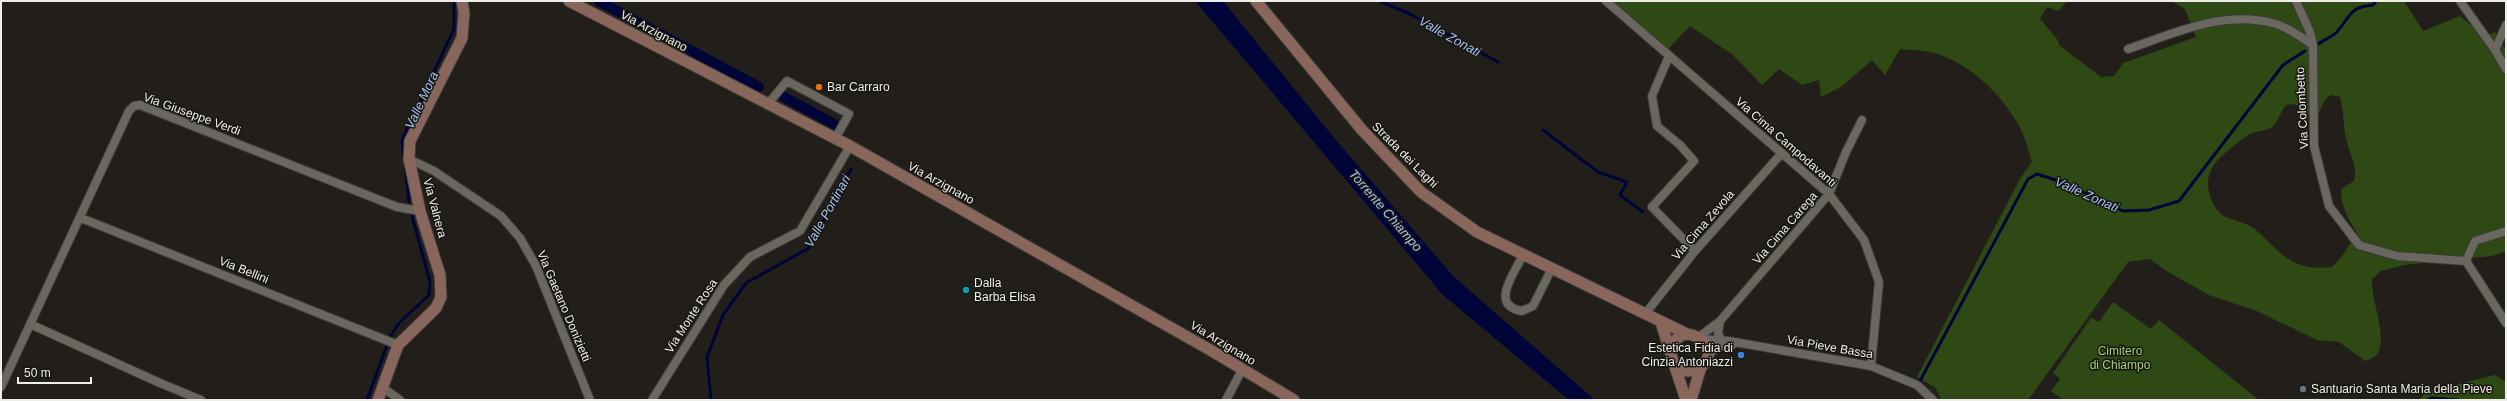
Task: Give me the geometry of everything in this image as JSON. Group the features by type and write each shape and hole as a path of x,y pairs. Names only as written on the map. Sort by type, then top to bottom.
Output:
{"street":[{"name":"Via Valnera","path":"378,400 398,345 436,308 441,297 440,275 420,211 409,159 410,141 462,38 464,12 462,1"},
{"name":"Via Valnera","path":"464,12 470,1"},
{"name":"Via Arzignano","path":"569,1 767,105 850,146 1294,400"},
{"name":"Strada dei Laghi","path":"1256,1 1362,130 1421,192 1477,232 1687,334"},
{"name":"Via Cima Campodavanti","path":"1606,1 1829,194 1864,240 1879,282 1871,366"},
{"name":"Via Colombetto","path":"2296,1 2310,32 2313,45 2314,146 2329,206 2360,245 2397,256 2466,261"},
{"path":"2460,1 2495,50 2506,69"},
{"path":"2128,49 2196,25 2238,18 2276,24 2313,45"},
{"path":"2495,50 2506,25"},
{"path":"1669,56 1652,96 1657,126 1694,161 1652,207 1695,251"},
{"path":"767,105 786,81 849,114 835,139"},
{"name":"Via Giuseppe Verdi","path":"1,387 81,218 129,111 134,106 140,105 397,207 420,211"},
{"name":"Via Cima Carega","path":"1700,338 1720,321 1829,194 1846,152 1862,120"},
{"name":"Via Monte Rosa","path":"652,400 724,285 750,257 800,230 850,146"},
{"name":"Via Cima Zevola","path":"1645,314 1695,251 1782,153"},
{"name":"Via Gaetano Donizietti","path":"409,159 434,171 501,216 520,238 536,266 590,400"},
{"name":"Via Bellini","path":"81,218 398,345"},
{"path":"2506,231 2475,241 2466,261 2506,323"},
{"path":"1523,255 1504,294 1505,303 1511,309 1522,311 1532,306 1552,268"},
{"path":"1720,321 1718,333 1721,340"},
{"path":"1661,322 1686,400"},
{"path":"30,324 201,400"},
{"path":"1672,359 1675,341 1687,334"},
{"name":"Via Pieve Bassa","path":"1687,334 1700,338 1721,340 1871,366 1917,384 1932,399"},
{"path":"1691,400 1701,367 1708,354 1700,338"},
{"name":"Via Pieve Bassa","path":"1708,354 1720,346 1739,344"},
{"path":"1672,359 1686,371 1701,367"},
{"path":"1226,400 1242,370"},
{"path":"382,388 400,400"}],"green space":[{"path":"1612,1 2067,1 2059,11 2047,7 2040,19 2057,39 2060,46 2101,77 2114,76 2123,63 2196,37 2185,9 2171,1 2404,1 2423,31 2460,16 2485,37 2495,32 2506,51 2506,251 2492,256 2404,265 2381,271 2372,279 2372,287 2380,326 2381,343 2377,354 2365,361 2339,342 2317,340 2257,311 2209,295 2168,272 2150,259 2128,262 2028,400 1941,400 1936,388 1917,377 2021,177 2032,162 2020,128 2011,112 1993,91 1971,72 1947,58 1926,51 1900,49 1885,75 1872,60 1841,87 1821,97 1819,80 1802,85 1779,69 1762,85 1733,55 1690,26 1667,50","holes":["2331,95 2340,97 2347,144 2355,169 2354,181 2341,189 2341,195 2346,212 2357,233 2342,256 2332,267 2308,267 2290,260 2253,228 2223,216 2213,203 2209,192 2208,179 2214,164 2223,155 2250,134 2271,128 2286,105 2295,104 2311,116 2318,114 2325,100"]},
{"name":"Cimitero di Chiampo","path":"2113,302 2151,329 2159,320 2259,400 2064,400 2051,391 2060,379 2053,373 2091,318 2099,322"},
{"path":"2495,375 2506,382 2506,400 2420,400 2425,392"}],"water":[{"name":"Torrente Chiampo","path":"1195,1 1223,1 1335,139 1454,277 1595,400 1569,400 1443,295"}],"waterway":[{"name":"Valle Mora","path":"404,158 402,140 454,29 454,1"},
{"path":"599,1 759,87"},
{"name":"Valle Zonati","path":"1380,1 1410,14 1498,62"},
{"name":"Valle Zonati","path":"2315,46 2337,32 2355,10 2373,5 2376,1"},
{"name":"Valle Zonati","path":"1920,381 2028,179 2037,174 2062,182 2123,211 2149,210 2179,201 2283,65 2305,51"},
{"path":"784,97 834,124"},
{"name":"Valle Zonati","path":"1543,130 1598,172 1627,182 1620,195 1643,212"},
{"name":"Valle Mora","path":"405,164 409,202"},
{"name":"Valle Portinari","path":"711,400 707,357 723,315 746,283 809,248 851,169"},
{"name":"Valle Mora","path":"390,337 399,323 429,295 430,282 412,216"},
{"name":"Valle Mora","path":"367,400 387,345"},
{"path":"2428,400 2431,398 2458,400"}],"place":[{"name":"Bar Carraro","path":"819,87"},
{"name":"Dalla Barba Elisa","path":"966,290"},
{"name":"Estetica Fidia di Cinzia Antoniazzi","path":"1741,355"},
{"name":"Santuario Santa Maria della Pieve","path":"2303,389"}]}
